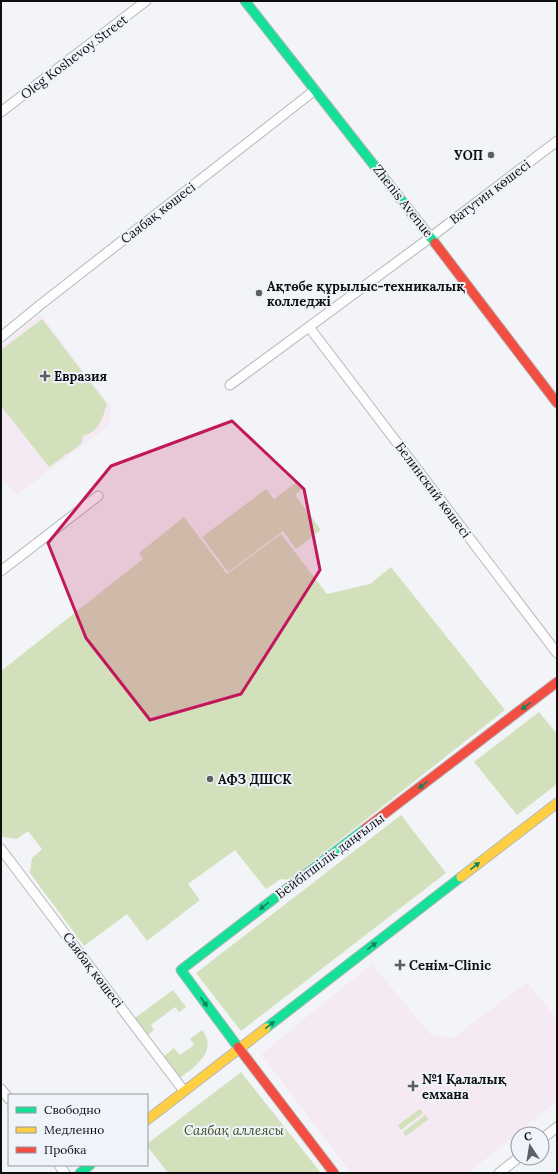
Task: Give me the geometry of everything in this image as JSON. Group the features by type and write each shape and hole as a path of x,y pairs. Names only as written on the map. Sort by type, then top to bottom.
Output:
{"main road":[{"name":"Zhenis Avenue","path":"245,1 431,237 557,403"},
{"name":"Бейбітшілік даңғылы","path":"239,1049 181,970 557,682"},
{"path":"148,1119 557,803"},
{"path":"239,1049 334,1173"},
{"path":"80,1173 89,1166"}],"street":[{"name":"Oleg Koshevoy Street","path":"1,112 146,1"},
{"name":"Саябақ көшесі","path":"1,337 316,90"},
{"name":"Ватутин көшесі","path":"230,385 557,142"},
{"name":"Белинский көшесі","path":"309,327 557,653"},
{"path":"1,571 98,496"},
{"name":"Саябақ көшесі","path":"1,849 184,1091"},
{"path":"1,1089 8,1098"},
{"path":"499,1173 510,1164"}],"highlighted area":[{"path":"232,421 304,489 320,570 241,694 150,720 86,638 48,543 111,466"}],"shaded area":[{"name":"Евразия","path":"40,314 111,406 110,425 16,495 7,484 1,484 1,346"},
{"path":"372,964 430,1034 453,1038 527,982 557,1020 557,1101 526,1126 510,1126 510,1139 468,1173 351,1173 261,1054"}],"green space":[{"name":"Евразия","path":"42,319 107,404 100,424 97,428 89,434 83,436 81,444 49,467 1,406 1,350"},
{"path":"298,481 303,488 295,495 321,530 296,549 283,531 228,572 202,537 266,489 274,499"},
{"name":"АФЗ ДШСК","path":"184,517 227,574 281,534 327,594 370,584 391,567 505,710 289,880 281,879 266,889 235,850 188,884 200,900 147,941 127,914 84,946 30,873 32,858 42,849 28,831 17,839 3,837 1,834 1,671 143,559 139,553"},
{"path":"539,712 557,734 557,784 517,815 474,762"},
{"path":"401,815 446,873 241,1031 196,973"},
{"path":"173,990 186,1007 179,1012 175,1007 151,1025 154,1030 148,1035 135,1018"},
{"path":"202,1030 208,1045 206,1051 198,1063 180,1078 164,1056 174,1048 180,1055 194,1045 190,1039"},
{"name":"Саябақ аллеясы","path":"241,1072 321,1173 168,1173 148,1147 148,1143"},
{"path":"420,1109 423,1113 401,1130 398,1125"},
{"path":"425,1115 429,1119 406,1136 403,1132"}],"traffic: fast":[{"path":"245,1 435,243"},
{"path":"238,1047 181,970 366,828"},
{"path":"266,1028 461,877"},
{"path":"80,1173 89,1166"}],"traffic: slow":[{"path":"461,877 557,803"},
{"path":"148,1119 266,1028"}],"traffic: jam":[{"path":"435,243 557,403"},
{"path":"366,828 557,682"},
{"path":"238,1047 334,1173"}],"place":[{"name":"УОП","path":"491,155"},
{"name":"Ақтөбе құрылыс-техникалық колледжі","path":"259,293"},
{"name":"Евразия","path":"45,376"},
{"name":"АФЗ ДШСК","path":"210,779"},
{"name":"Сенім-Clinic","path":"400,965"},
{"name":"№1 Қалалық емхана","path":"413,1086"}]}
